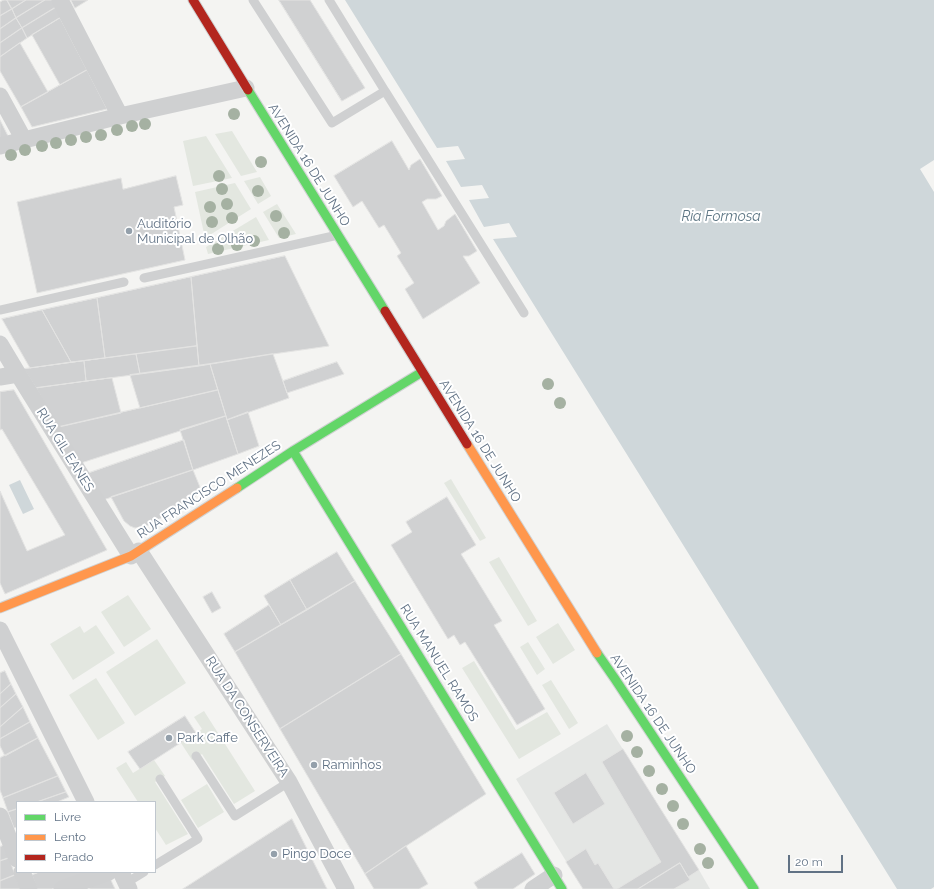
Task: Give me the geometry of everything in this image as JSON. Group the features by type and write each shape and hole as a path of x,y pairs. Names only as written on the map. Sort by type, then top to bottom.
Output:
{"main road":[{"name":"AVENIDA 16 DE JUNHO","path":"193,0 596,652 754,889"},
{"name":"RUA FRANCISCO MENEZES","path":"0,608 135,553 293,451 422,372"},
{"name":"RUA MANUEL RAMOS","path":"293,451 558,882"}],"street":[{"path":"60,0 120,116"},
{"path":"0,146 120,116 246,88"},
{"path":"0,96 24,140"},
{"name":"RUA GIL EANES","path":"0,344 135,553"},
{"path":"0,377 18,374"},
{"name":"RUA DA CONSERVEIRA","path":"135,553 289,782 346,889"},
{"path":"0,630 86,801"},
{"path":"0,816 16,856"},
{"path":"22,873 29,889"},
{"path":"62,889 106,873"},
{"path":"533,889 558,882"}],"lane":[{"path":"254,0 332,123 385,90"},
{"path":"329,0 524,313"},
{"path":"144,278 338,235"},
{"path":"0,310 124,282"},
{"path":"196,756 235,816 289,782"},
{"path":"156,864 198,839 160,779"},
{"path":"125,881 142,873"}],"shaded area":[{"path":"232,131 257,172 241,176 215,134"},
{"path":"206,136 232,178 193,186 183,141"},
{"path":"260,177 271,196 258,204 244,181"},
{"path":"235,183 251,209 205,238 195,192"},
{"path":"277,204 296,234 279,238 263,212"},
{"path":"256,217 269,240 208,254 206,247"},
{"path":"451,479 486,538 480,541 444,483"},
{"path":"499,557 537,621 528,626 489,562"},
{"path":"128,595 151,629 124,647 101,612"},
{"path":"558,623 575,650 553,664 536,637"},
{"path":"96,625 115,653 73,680 50,644 80,626 84,633"},
{"path":"157,639 186,683 135,716 106,672"},
{"path":"528,642 545,669 537,675 520,647"},
{"path":"474,661 516,730 547,712 561,734 519,759 462,668"},
{"path":"96,678 125,723 98,740 69,695"},
{"path":"551,680 578,723 569,729 542,685"},
{"path":"204,711 255,791 234,804 202,754 192,760 181,743 202,729 194,717"},
{"path":"607,724 710,889 583,889 516,779"},
{"path":"154,760 165,776 155,782 188,834 166,845 156,830 156,801 137,801 116,768 126,762 133,773"},
{"path":"207,784 224,812 198,828 181,800"}],"water":[{"name":"Ria Formosa","path":"345,0 934,0 934,160 920,169 934,192 934,887 931,889 897,889 493,239 517,237 509,223 484,227 469,200 489,198 482,185 461,187 446,161 465,159 458,146 437,148"},
{"path":"20,480 34,509 23,514 9,485"}],"building":[{"path":"7,0 12,9 0,16 0,2"},
{"path":"7,0 26,0 12,9"},
{"path":"26,0 45,0 16,18 12,9"},
{"path":"45,0 55,0 58,6 22,28 16,18"},
{"path":"71,0 88,0 75,8"},
{"path":"279,0 310,0 365,88 342,101"},
{"path":"58,6 63,16 27,38 22,28"},
{"path":"12,9 16,18 0,29 0,16"},
{"path":"16,18 22,28 0,43 0,29"},
{"path":"60,18 87,70 60,85 32,35"},
{"path":"22,28 27,38 0,57 0,43"},
{"path":"20,43 48,92 21,107 0,71 0,57"},
{"path":"87,70 107,109 32,127 21,107"},
{"path":"0,120 9,138 0,140"},
{"path":"392,141 409,170 411,165 420,159 442,196 436,199 427,199 422,202 438,230 455,214 477,251 469,256 463,256 480,283 423,319 405,289 414,283 397,256 401,253 384,225 379,228 362,201 353,207 334,176"},
{"name":"Auditório Municipal de Olhão","path":"176,176 183,205 174,207 185,260 37,293 17,202 121,178 123,189"},
{"path":"285,256 329,346 199,366 191,277"},
{"path":"191,277 197,346 105,358 97,298"},
{"path":"97,298 105,358 71,362 42,310"},
{"path":"42,310 71,362 30,368 2,319"},
{"path":"197,346 199,366 140,374 136,354"},
{"path":"136,354 140,374 86,381 84,361"},
{"path":"273,354 289,398 227,420 210,364"},
{"path":"84,361 86,381 36,388 24,369"},
{"path":"337,362 344,374 287,393 283,381"},
{"path":"210,364 218,390 140,408 130,375"},
{"path":"112,378 121,413 59,427 36,388"},
{"path":"14,390 107,550 5,594 0,583 0,491 27,551 65,535 2,429 0,430 0,392"},
{"path":"218,390 226,416 81,463 59,427"},
{"path":"248,412 259,446 238,454 227,420"},
{"path":"226,416 238,454 193,470 180,430"},
{"path":"184,440 193,470 103,500 89,473"},
{"path":"193,470 202,492 153,523 144,527 135,528 124,521 111,497"},
{"path":"447,497 476,545 461,554 502,621 494,625 545,709 517,725 465,642 460,645 454,635 448,639 391,545 412,532 406,522"},
{"path":"337,552 355,581 307,610 290,580"},
{"path":"290,580 307,610 281,625 264,596"},
{"path":"355,581 401,654 280,729 235,652"},
{"path":"212,592 221,608 212,613 203,597"},
{"path":"269,605 281,625 235,652 224,634"},
{"path":"401,654 486,794 365,874 280,729"},
{"path":"5,671 11,684 0,694 0,673"},
{"path":"11,684 16,694 0,708 0,694"},
{"path":"16,694 23,707 0,727 0,708"},
{"path":"23,707 30,722 0,739 0,727"},
{"name":"Park Caffe","path":"185,716 196,733 140,769 128,752"},
{"path":"30,722 38,738 5,756 0,746 0,739"},
{"path":"38,738 58,776 3,798 0,790 0,758"},
{"path":"623,749 699,870 688,877 680,863 638,889 617,889 661,862 602,762"},
{"path":"586,773 605,804 573,824 554,793"},
{"path":"58,776 66,792 40,801 16,801 16,809 8,812 3,798"},
{"path":"66,792 69,797 59,801 40,801"},
{"path":"16,809 16,827 14,828 8,812"},
{"name":"Pingo Doce","path":"292,819 327,889 183,889"},
{"path":"4,845 9,858 0,861 0,847"},
{"path":"406,846 428,884 419,889 374,889 365,874"},
{"path":"586,849 595,865 598,863 614,889 583,889 566,862"},
{"path":"522,853 535,874 513,889 478,889 474,883"},
{"path":"9,858 15,875 0,881 0,861"},
{"path":"680,863 690,880 674,889 638,889"},
{"path":"37,873 96,873 52,889 37,889 32,875"},
{"path":"15,875 21,889 0,889 0,881"},
{"path":"109,876 115,889 90,889 87,884"}],"traffic: fast":[{"path":"248,90 385,311"},
{"path":"237,488 293,451 422,372"},
{"path":"293,451 562,889"},
{"path":"597,653 754,889"}],"traffic: slow":[{"path":"467,444 597,653"},
{"path":"0,608 131,556 237,488"}],"traffic: jam":[{"path":"193,0 248,90"},
{"path":"385,311 467,444"}],"place":[{"name":"Auditório Municipal de Olhão","path":"129,231"},
{"name":"Park Caffe","path":"169,738"},
{"name":"Raminhos","path":"314,765"},
{"name":"Pingo Doce","path":"274,854"}]}
